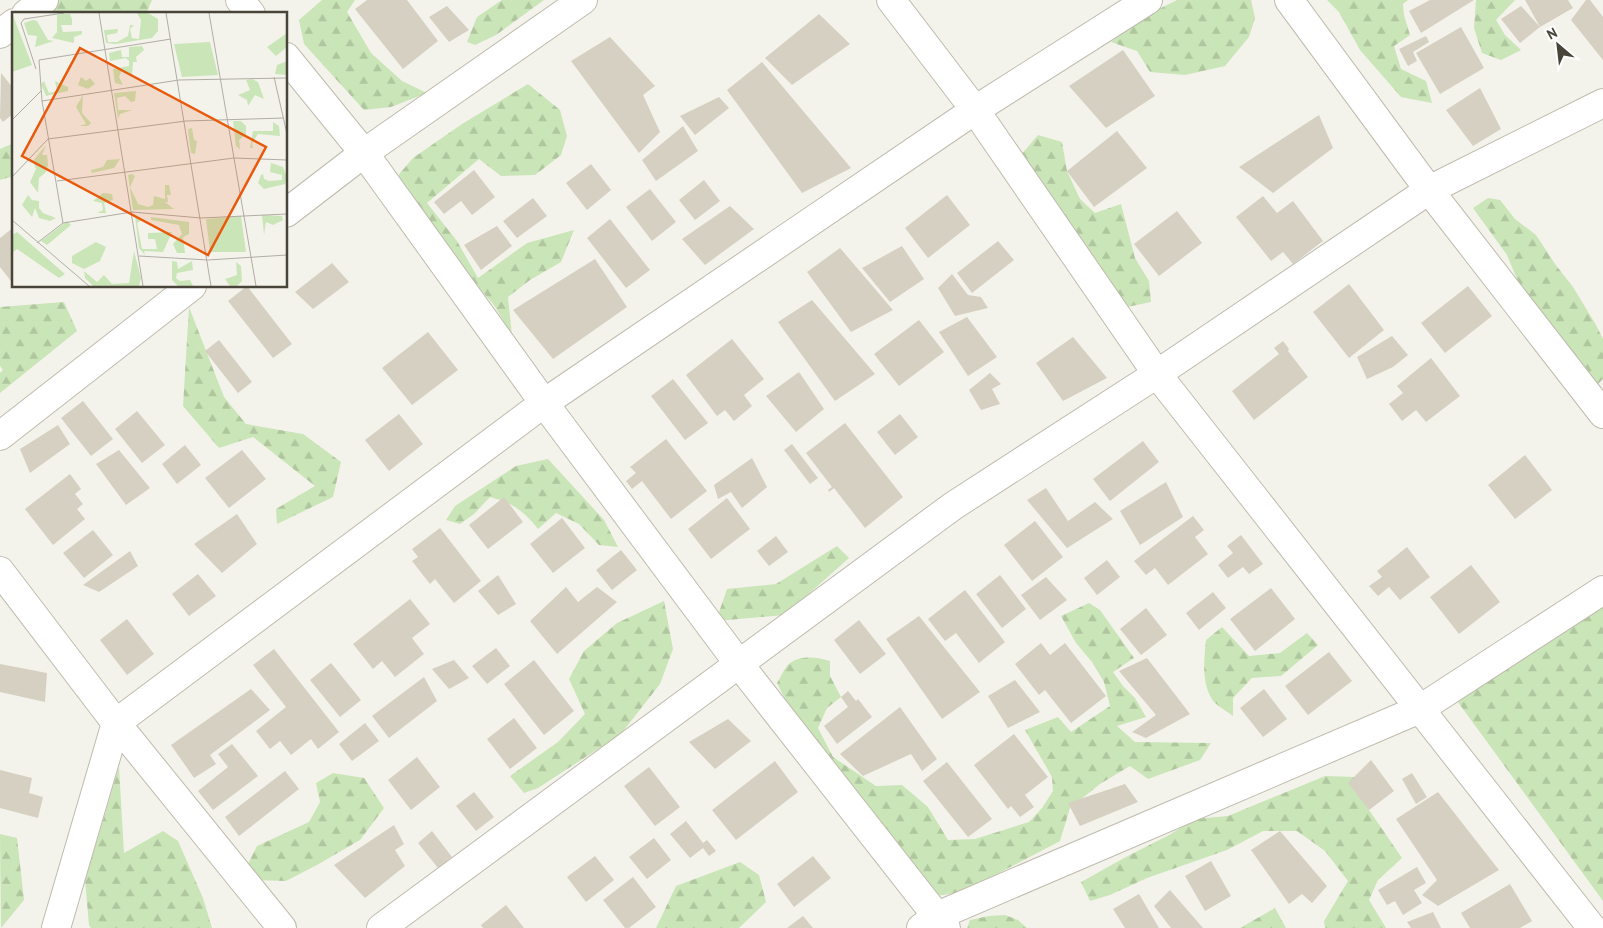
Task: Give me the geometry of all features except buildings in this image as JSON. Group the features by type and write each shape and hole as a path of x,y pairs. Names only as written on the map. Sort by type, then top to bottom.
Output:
{"street":[{"path":"29,12 44,0"},
{"path":"240,0 249,12"},
{"path":"288,211 364,153 583,0"},
{"path":"891,0 975,110 1157,374 1592,928"},
{"path":"56,928 116,723 544,403 975,110 1148,0"},
{"path":"1289,0 1429,190 1603,414"},
{"path":"0,34 12,25"},
{"path":"288,59 364,153 544,403 935,924 1420,709 1603,590"},
{"path":"381,928 953,506 1157,374 1429,190 1603,103"},
{"path":"0,436 189,288"},
{"path":"0,571 116,723 282,928"}],"green space":[{"path":"49,0 152,0 147,12 53,12"},
{"path":"322,0 355,0 347,12 371,53 402,81 427,93 391,107 364,110 304,44 299,20"},
{"path":"502,0 544,0 496,35 475,45 467,42 477,17"},
{"path":"1177,0 1251,0 1255,18 1249,37 1225,66 1185,75 1150,72 1137,51 1111,42 1145,16"},
{"path":"1327,0 1408,0 1403,4 1410,35 1394,46 1401,69 1426,81 1432,103 1401,97 1360,50 1339,12"},
{"path":"1476,0 1515,0 1496,20 1505,35 1521,50 1501,60 1482,53 1474,28"},
{"path":"528,84 560,110 567,136 561,155 535,175 501,176 479,159 427,203 457,241 478,278 527,243 574,230 561,262 530,280 508,297 512,336 494,305 453,258 395,179 413,158 462,124"},
{"path":"1038,135 1062,142 1067,171 1080,199 1095,213 1121,204 1135,258 1149,281 1151,302 1122,308 1020,156"},
{"path":"12,144 12,177 0,180 0,149"},
{"path":"1488,198 1500,200 1515,219 1536,235 1573,287 1596,325 1603,339 1603,379 1597,385 1539,332 1507,255 1473,208"},
{"path":"64,302 77,331 0,393 0,373 3,370 0,366 0,307"},
{"path":"189,307 224,397 246,424 303,434 341,462 333,497 277,524 276,509 315,486 253,437 219,448 183,406"},
{"path":"548,459 604,520 618,547 599,545 579,524 556,513 538,529 517,508 490,497 474,514 460,524 446,520 455,506 516,466"},
{"path":"837,546 849,558 785,615 716,621 727,589 776,584"},
{"path":"664,601 673,649 660,684 621,734 538,788 524,793 510,776 558,742 585,714 569,679 584,651 617,623"},
{"path":"1089,603 1100,610 1134,658 1113,672 1135,698 1146,717 1117,726 1135,742 1211,743 1200,760 1148,779 1130,766 1100,784 1070,808 1060,841 963,892 936,896 808,745 777,683 791,662 802,658 819,658 830,661 830,676 841,697 827,708 818,728 833,757 876,786 902,785 928,807 948,840 975,839 1029,822 1042,808 1053,791 1052,777 1025,730 1058,717 1071,732 1110,706 1104,682 1092,662 1076,643 1061,616"},
{"path":"1603,603 1603,901 1455,698"},
{"path":"1222,627 1249,656 1280,653 1307,633 1318,645 1281,676 1252,678 1233,698 1233,716 1214,702 1205,680 1206,640"},
{"path":"119,767 124,853 163,831 178,841 203,898 212,928 91,928 89,925 85,880"},
{"path":"333,773 364,778 384,808 360,840 317,865 286,881 253,880 245,870 257,846 309,822 320,802 316,783"},
{"path":"1325,776 1356,777 1369,810 1402,858 1378,880 1369,900 1386,928 1325,928 1324,921 1348,881 1325,851 1297,831 1263,831 1227,850 1147,878 1110,895 1090,901 1081,882 1195,819 1228,816"},
{"path":"0,834 17,838 24,900 1,928"},
{"path":"740,862 759,875 766,902 739,928 656,928 676,886"},
{"path":"1275,908 1286,928 1240,928"},
{"path":"1005,915 1018,920 1027,928 967,928 970,920"}]}
